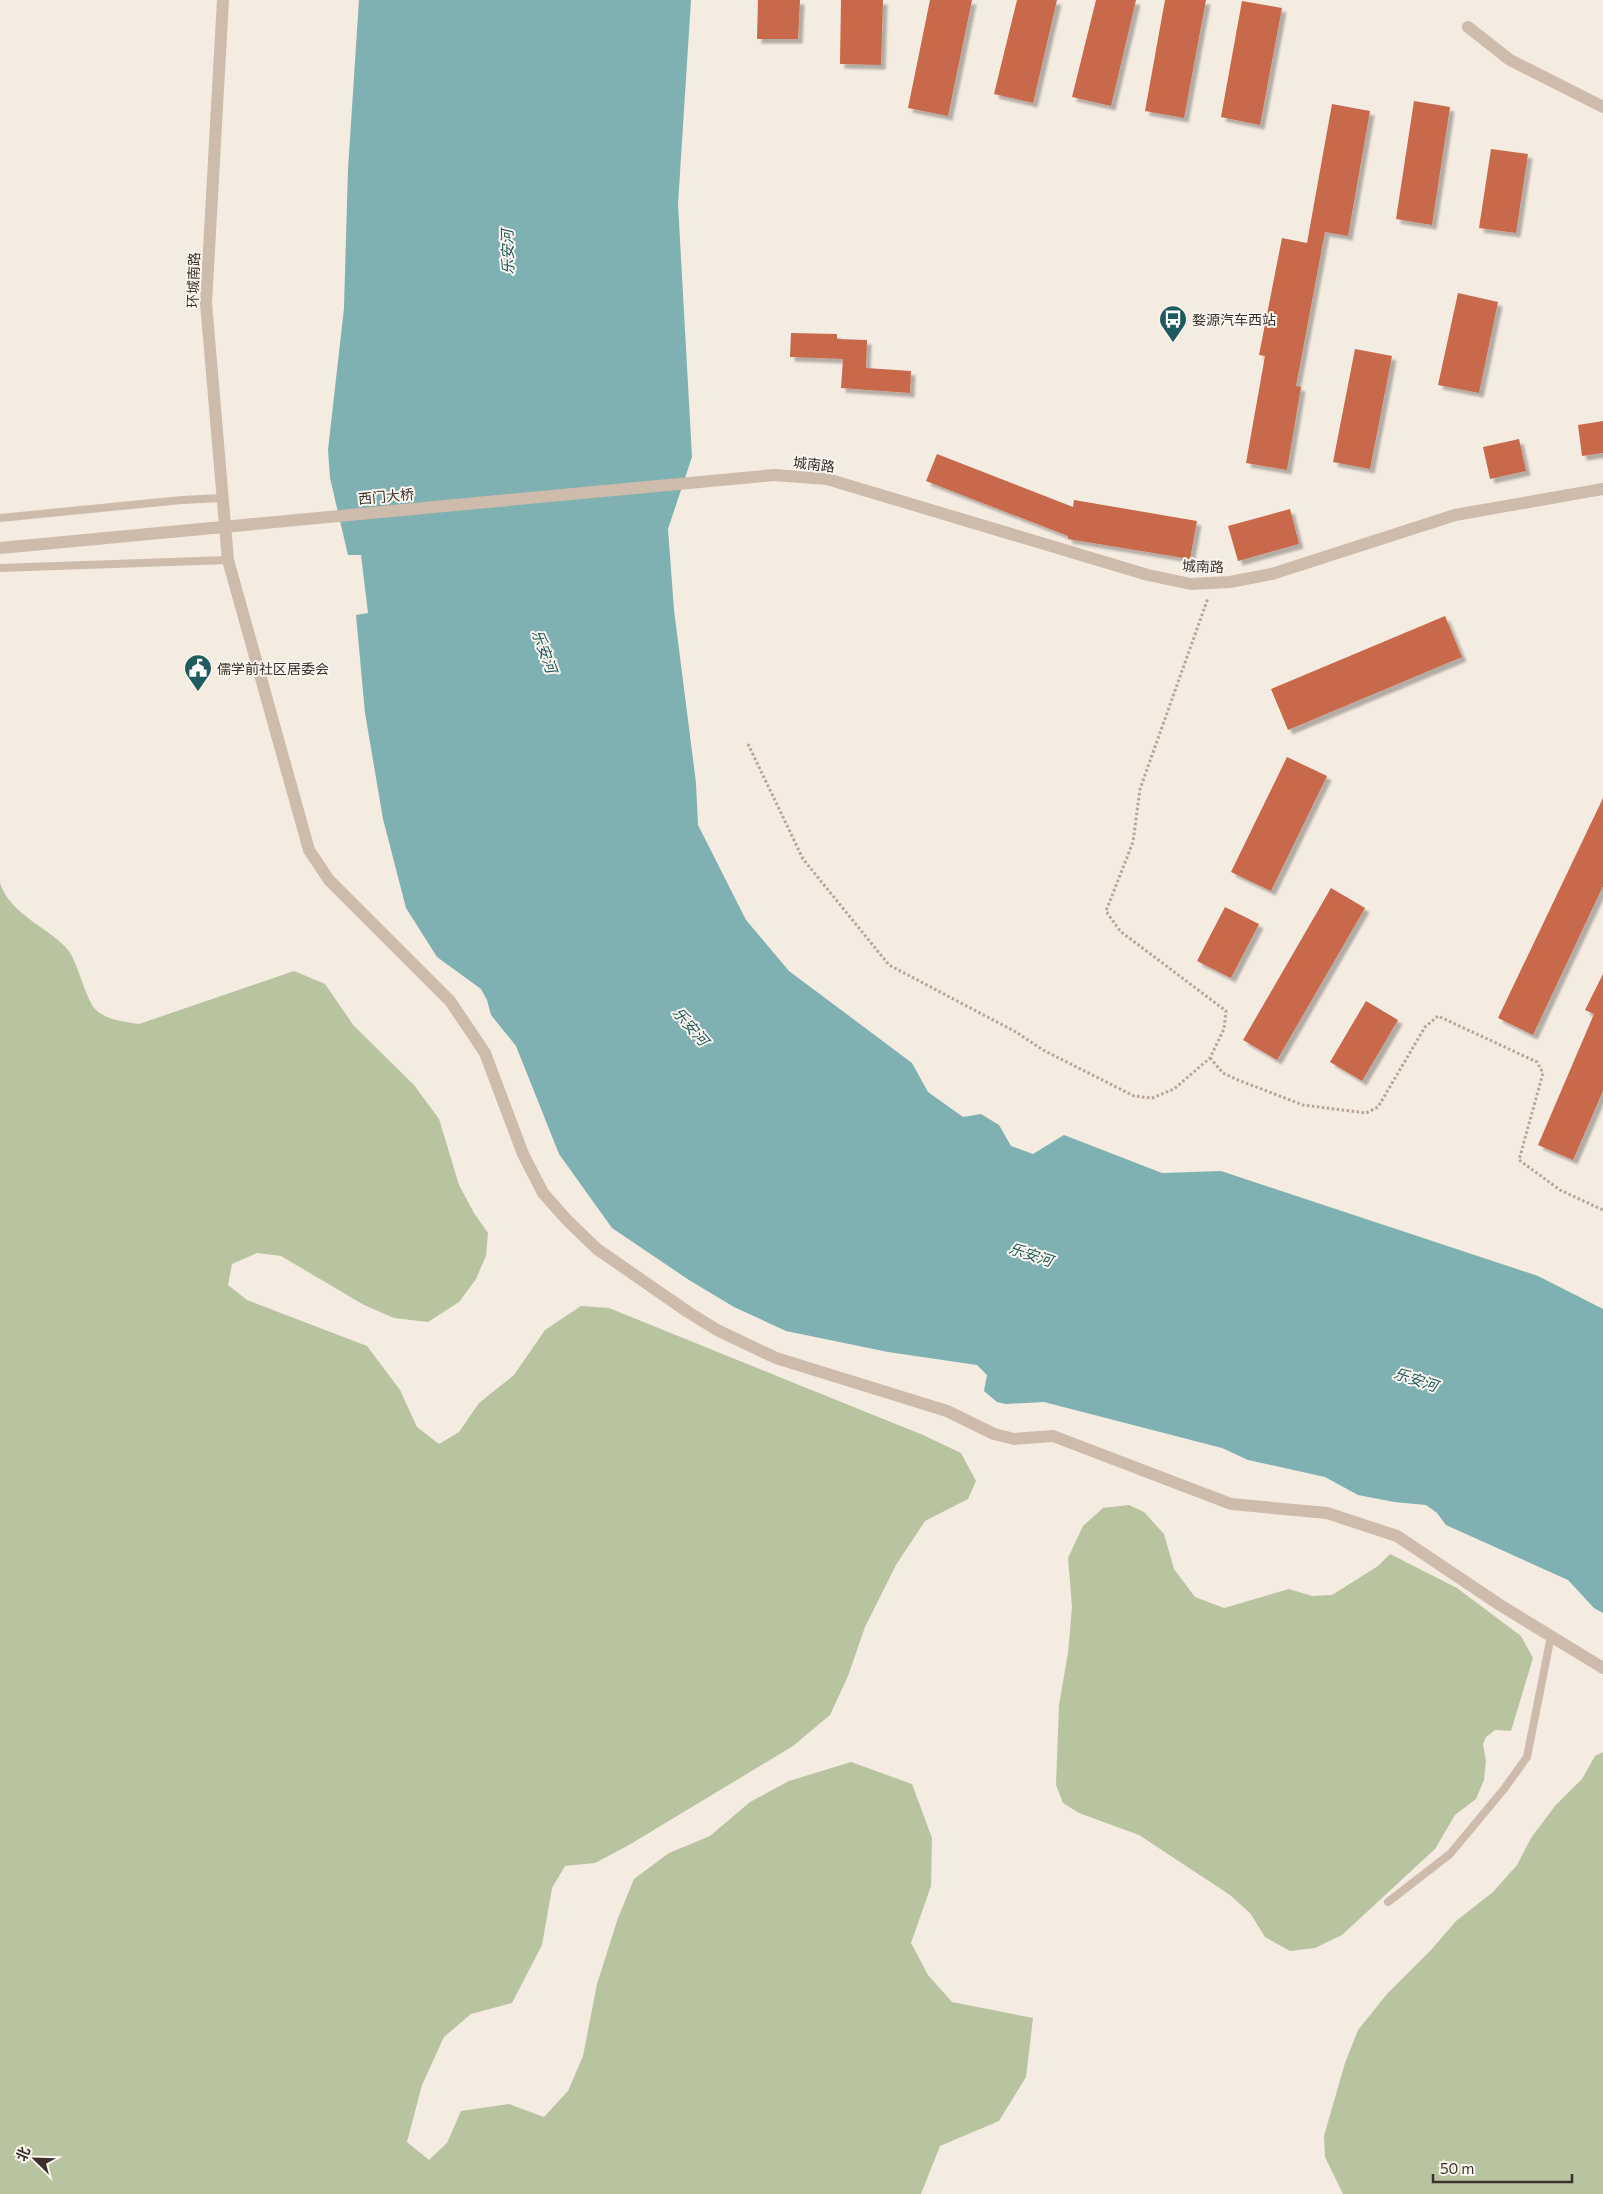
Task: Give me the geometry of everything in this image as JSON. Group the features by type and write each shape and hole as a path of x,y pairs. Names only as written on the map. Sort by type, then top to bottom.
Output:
{"street":[{"name":"环城南路","path":"223,0 206,303 228,560 309,850 330,880 450,1001 484,1053 523,1154 544,1193 567,1220 597,1249 717,1330 776,1358 947,1411 994,1434 1014,1439 1053,1436 1231,1504 1326,1513 1397,1536 1500,1605 1603,1668"},
{"path":"1468,27 1510,60 1603,107"},
{"name":"西门大桥","path":"0,548 774,475"},
{"name":"城南路","path":"774,475 827,479 1148,575 1191,584 1230,582 1272,574 1455,515 1603,489"}],"lane":[{"path":"0,518 182,500 223,498"},
{"path":"0,568 228,560"},
{"path":"1388,1902 1450,1854 1504,1789 1527,1757 1550,1636"}],"path":[{"path":"748,744 803,859 889,965 1016,1032 1043,1050 1134,1096 1152,1098 1174,1088 1210,1058 1224,1029 1226,1011 1120,931 1106,911 1134,842 1140,789 1213,583"},
{"path":"1210,1058 1223,1073 1303,1105 1366,1113 1378,1108 1425,1027 1438,1016 1537,1062 1544,1073 1519,1160 1560,1190 1603,1210"}],"green space":[{"path":"0,883 12,904 51,934 68,950 92,1005 105,1016 139,1024 294,971 325,984 354,1026 414,1085 439,1119 459,1185 474,1213 488,1233 486,1256 476,1279 459,1302 428,1322 394,1318 364,1305 281,1256 257,1253 232,1264 228,1285 247,1300 367,1346 400,1390 417,1427 439,1444 459,1432 479,1403 514,1375 545,1330 581,1306 609,1308 923,1435 961,1453 976,1481 968,1499 925,1521 896,1565 865,1627 848,1676 830,1715 793,1746 629,1845 595,1863 565,1866 552,1888 542,1945 512,2003 471,2014 444,2037 422,2085 407,2142 429,2160 447,2143 461,2111 509,2104 544,2117 568,2091 583,2056 597,1984 618,1918 634,1879 669,1853 710,1836 750,1802 789,1781 851,1762 912,1784 932,1838 931,1886 911,1943 928,1975 952,2002 1033,2018 1026,2077 999,2121 940,2146 921,2194 0,2194"},
{"path":"1129,1505 1144,1512 1164,1534 1174,1569 1195,1597 1224,1608 1289,1589 1312,1596 1332,1595 1378,1566 1390,1554 1457,1588 1521,1636 1533,1658 1511,1731 1495,1730 1486,1737 1483,1744 1486,1761 1484,1780 1476,1799 1455,1815 1435,1849 1342,1935 1315,1948 1290,1951 1265,1937 1250,1913 1230,1895 1139,1835 1079,1813 1063,1803 1056,1785 1059,1705 1068,1653 1072,1607 1068,1558 1083,1526 1103,1508"},
{"path":"1603,1752 1603,2194 1343,2194 1325,2157 1324,2136 1345,2063 1358,2030 1387,1994 1431,1950 1456,1921 1493,1892 1517,1865 1531,1838 1555,1806 1582,1779 1595,1756"}],"water":[{"name":"乐安河","path":"359,0 691,0 678,204 692,457 668,529 674,610 696,783 698,825 746,920 789,971 912,1063 928,1092 963,1117 981,1114 999,1125 1011,1146 1033,1154 1064,1135 1162,1173 1221,1171 1538,1276 1603,1309 1603,1613 1594,1608 1568,1580 1446,1525 1437,1513 1426,1505 1394,1502 1358,1495 1325,1477 1248,1460 1222,1448 1044,1402 1006,1404 997,1402 984,1391 987,1375 977,1365 888,1352 786,1331 734,1307 689,1280 612,1228 559,1154 516,1046 491,1015 487,1000 481,989 437,957 406,908 383,819 365,713 356,615 368,613 361,555 348,555 330,478 328,450 344,308 348,169"}],"building":[{"path":"758,0 800,0 798,39 757,39"},
{"path":"841,0 883,0 881,65 840,64"},
{"path":"930,0 972,0 948,116 908,108"},
{"path":"1017,0 1057,0 1033,103 994,94"},
{"path":"1096,0 1136,0 1111,106 1072,97"},
{"path":"1165,0 1206,0 1184,118 1145,111"},
{"path":"1242,1 1282,8 1260,125 1221,117"},
{"path":"1414,101 1450,107 1432,225 1396,219"},
{"path":"1332,104 1370,111 1348,236 1325,232 1296,386 1301,387 1287,470 1246,463 1265,356 1259,355 1282,238 1307,243"},
{"path":"1491,149 1528,154 1516,233 1479,228"},
{"path":"1458,293 1498,302 1479,393 1438,385"},
{"path":"791,333 837,334 837,339 867,340 866,368 911,371 910,393 841,388 843,359 790,357"},
{"path":"1355,349 1392,356 1370,469 1333,462"},
{"path":"1603,421 1603,453 1582,456 1578,425"},
{"path":"1519,439 1526,471 1490,479 1483,447"},
{"path":"937,454 1073,507 1074,500 1197,521 1190,559 1068,539 1068,536 926,481"},
{"path":"1290,509 1299,544 1238,561 1228,526"},
{"path":"1445,616 1462,657 1288,730 1271,689"},
{"path":"1287,757 1327,776 1271,891 1231,872"},
{"path":"1603,798 1603,886 1533,1035 1498,1018"},
{"path":"1331,888 1365,908 1277,1060 1243,1040"},
{"path":"1225,907 1259,924 1231,978 1197,961"},
{"path":"1603,974 1603,1091 1573,1160 1538,1145 1594,1014 1585,1010"},
{"path":"1366,1001 1398,1020 1362,1081 1330,1062"}],"place":[{"name":"婺源汽车西站","path":"1173,343"},
{"name":"儒学前社区居委会","path":"198,692"}]}
